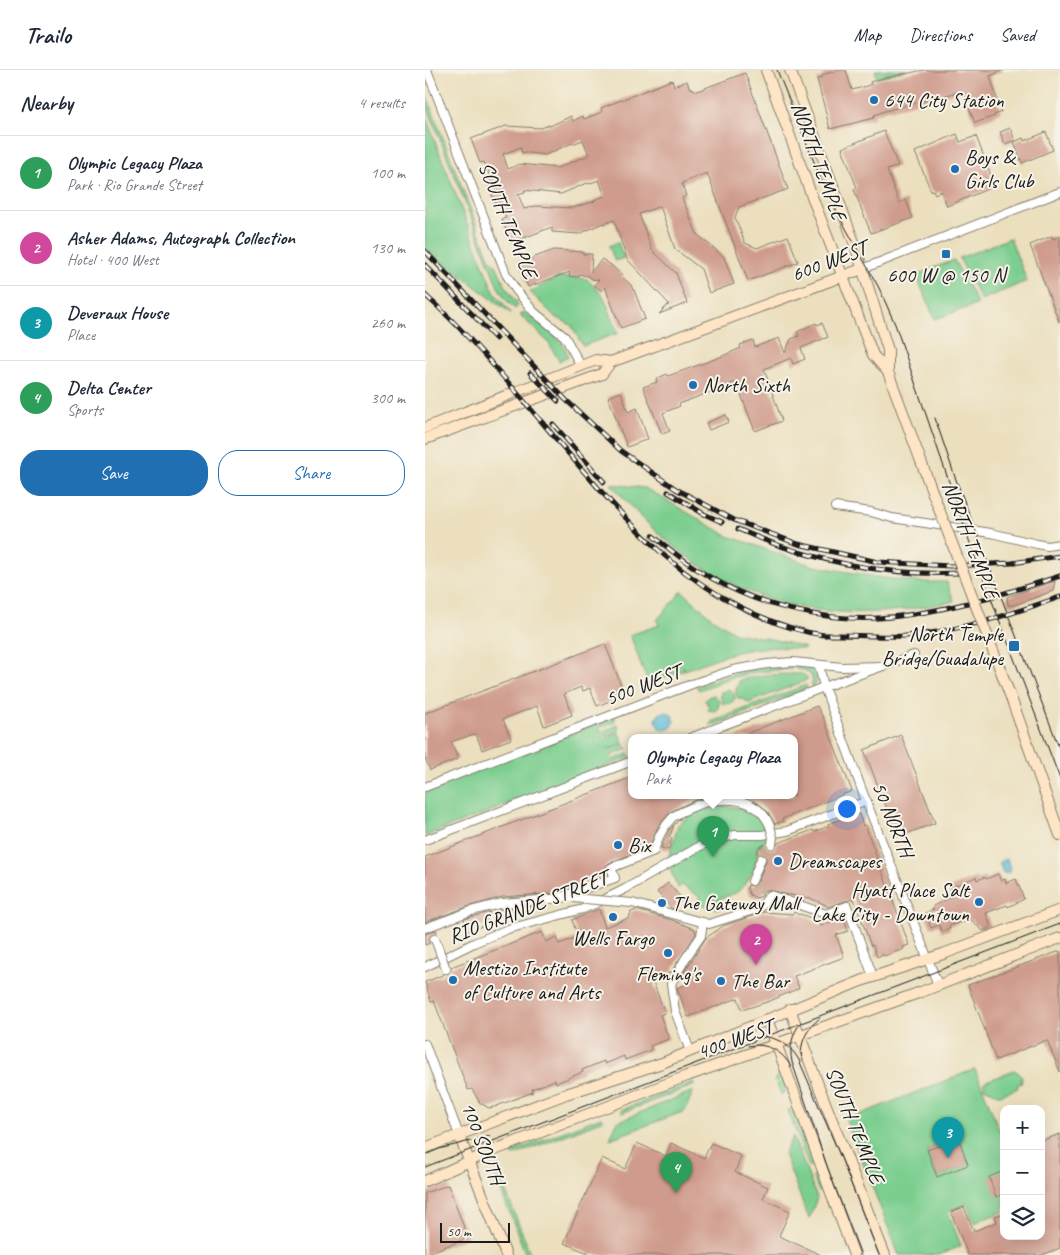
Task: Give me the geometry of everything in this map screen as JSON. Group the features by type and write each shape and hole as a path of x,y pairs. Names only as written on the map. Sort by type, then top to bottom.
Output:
{"street":[{"name":"SOUTH TEMPLE","path":"427,70 507,274 516,290 534,312 565,337 581,366"},
{"name":"NORTH TEMPLE","path":"766,70 873,355 888,372"},
{"name":"NORTH TEMPLE","path":"790,70 841,204 888,350 888,372 1010,694 1060,835"},
{"name":"600 WEST","path":"425,428 596,360 611,362 843,277 1060,192"},
{"name":"600 WEST","path":"425,439 602,374 611,362"},
{"path":"835,507 991,533 1047,546 1060,544"},
{"name":"500 WEST","path":"701,734 914,655"},
{"name":"500 WEST","path":"425,788 733,670 787,662 842,667 883,666"},
{"name":"50 NORTH","path":"819,665 824,687 939,985"},
{"path":"425,840 628,763"},
{"path":"558,898 615,878 611,868 654,851 661,831 674,816 695,805 716,799 730,799 752,804 764,815 770,826 773,837 772,844"},
{"name":"RIO GRANDE STREET","path":"425,967 508,929 599,902 713,840 735,835 762,835 787,831 867,801"},
{"path":"752,881 761,859"},
{"path":"446,969 435,939 428,927 471,911 503,903 573,898 632,903 709,924 760,908 767,894 826,914 847,906 871,970"},
{"name":"400 WEST","path":"425,1148 566,1094 637,1071 690,1051 876,975 929,959 1060,910"},
{"path":"690,1051 675,1011 671,984 701,936 703,922"},
{"name":"400 WEST","path":"425,1181 470,1161 687,1076 939,985 1060,938"},
{"name":"SOUTH TEMPLE","path":"790,1009 885,1255"},
{"path":"767,1018 854,1255"},
{"name":"100 SOUTH","path":"425,1044 506,1255"}],"green space":[{"path":"875,70 906,70 877,78"},
{"path":"425,91 489,258 496,265 504,283 518,305 515,309 498,287 425,101"},
{"path":"425,115 491,285 497,296 512,314 425,249"},
{"path":"1010,238 1027,281 981,300 959,258"},
{"path":"618,242 624,258 615,261 609,246"},
{"path":"954,260 978,304 935,319 916,275"},
{"path":"559,277 587,279 604,297 618,333 583,346 571,325 554,316 530,292"},
{"path":"524,312 556,336 568,356 559,361 548,342 520,315"},
{"path":"611,484 645,488 728,536 814,566 883,578 918,582 947,582 954,601 901,610 852,613 807,608 764,597 723,579 685,555 647,523"},
{"path":"682,591 712,618 735,633 776,640 804,647 805,649 771,648 746,650 685,670 683,666 684,670 648,683 630,635 659,625 657,620"},
{"path":"791,665 791,669 757,672 733,677 699,690 696,686 744,670"},
{"path":"796,665 808,667 813,671 818,681 812,688 811,675 804,670 796,669"},
{"path":"802,674 808,678 805,681 748,703 738,698 736,691 739,680 764,675"},
{"path":"806,685 807,689 711,726 711,722"},
{"path":"728,689 733,692 735,698 730,703 722,703 723,701 720,696 722,691"},
{"path":"714,695 720,701 718,708 715,711 708,710 709,707 705,700"},
{"path":"615,717 615,722 599,728 601,732 618,725 619,731 603,737 604,739 619,733 623,743 607,750 624,744 628,749 610,756 612,760 628,754 628,758 553,787 552,784 548,786 549,789 425,836 425,790 533,749 534,751 539,749 538,747"},
{"path":"725,806 749,811 762,819 768,832 768,842 757,849 755,866 746,883 737,892 719,899 719,909 697,903 700,897 682,885 678,888 667,862 678,825 691,814 703,808"},
{"path":"975,1069 1000,1132 1000,1213 974,1223 967,1204 948,1211 961,1246 939,1255 899,1255 846,1120","holes":["958,1136 968,1165 937,1177 927,1150 941,1145 940,1142"]},
{"path":"1014,1070 1023,1078 1021,1079 1022,1083 1017,1085 1018,1088 1000,1095 984,1088 984,1082"},
{"path":"779,1071 787,1092 781,1094 775,1079"},
{"path":"693,1082 695,1085 622,1113 621,1110"},
{"path":"693,1091 685,1111 610,1139 617,1122"},
{"path":"793,1109 799,1124 794,1126 788,1110"},
{"path":"601,1117 603,1120 515,1155 509,1153"},
{"path":"800,1126 815,1165 809,1167 795,1129"},
{"path":"793,1136 817,1198 809,1219 784,1154"},
{"path":"818,1173 825,1190 823,1192 819,1192 813,1177"},
{"path":"496,1178 502,1182 531,1255 526,1255"}],"water":[{"path":"665,712 671,715 674,721 671,727 665,730 659,727 656,721 659,715"},
{"path":"1007,859 1011,869 1010,872 1003,873 999,862"}],"building":[{"name":"644 City Station","path":"835,70 846,70 852,90 867,86 871,84 870,82 880,79 924,70 1004,70 990,76 1001,112 975,123 962,91 885,111 874,115 874,118 830,129 817,79"},
{"path":"745,73 788,189 739,207 735,217 745,243 757,248 788,236 798,262 748,281 707,173 682,183 686,196 682,198 697,234 724,257 734,284 709,293 701,269 675,249 660,206 639,214 652,250 676,273 687,303 659,314 669,304 627,259 614,220 579,234 552,232 552,227 511,243 502,219 506,218 501,203 499,201 495,203 486,178 490,177 484,162 480,163 471,139 506,126 541,128 571,116 573,121 583,116 584,119 602,112 601,108 672,80 674,86 687,81 689,87 697,91","holes":["583,140 589,155 557,168 520,164 508,169 503,154 521,147 521,152 545,155","599,180 605,196 573,208 536,206 524,209 518,194 525,192 524,190 561,194"]},
{"path":"1010,128 1015,140 1005,144 1000,132"},
{"path":"884,131 898,166 887,170 899,203 906,200 913,218 871,233 854,190 857,188 842,148"},
{"path":"1046,132 1053,150 1022,163 1014,142 1023,138 1024,141"},
{"name":"Boys & Girls Club","path":"957,134 960,142 976,136 995,186 947,206 941,191 935,194 933,190 931,191 915,152"},
{"path":"1052,236 1053,239 1060,236 1059,322 1030,245"},
{"path":"554,250 592,254 591,272 602,259 611,265 631,285 645,319 621,328 605,287 602,291 594,285 599,280 588,276 579,274 579,277 569,276 570,272 528,287 519,263"},
{"name":"North Sixth","path":"816,323 817,325 822,323 828,337 801,348 805,359 793,364 791,358 764,369 782,421 755,431 736,382 679,404 680,406 663,413 670,431 662,434 643,387 657,382 656,379 667,374 668,376 718,358 741,348 740,345 753,340 755,347 779,338 785,353 791,339 799,336 797,332"},
{"path":"621,392 628,412 637,408 648,439 627,447 608,397"},
{"path":"726,415 729,422 709,430 706,423"},
{"path":"1055,581 1053,591 1014,605 1008,605 1007,597"},
{"path":"605,644 625,695 597,706 590,688 583,691 581,687 564,694 572,715 544,726 537,706 503,719 511,739 482,750 476,734 451,742 458,759 430,770 425,758 425,713"},
{"path":"817,706 824,719 852,791 782,819 783,821 775,824 768,812 758,803 748,799 798,799 798,734 745,734"},
{"path":"901,735 935,823 898,837 864,750"},
{"path":"628,779 628,799 699,799 672,811 658,826 649,847 609,863 605,868 608,875 556,893 502,897 425,922 425,857"},
{"path":"853,814 854,816 859,814 863,826 865,825 909,945 903,947 904,949 884,956 883,954 877,957 873,945 871,946 854,899 827,907 810,898 771,890 765,890 762,896 756,898 750,895 747,889 748,885 753,886 757,884 766,861 765,855 761,853 758,855 759,847 766,844 769,849 774,849 778,843 813,830 814,832"},
{"path":"674,825 669,837 672,838 669,850 661,848 670,829"},
{"name":"Hyatt Place Salt Lake City - Downtown","path":"998,874 1001,881 1005,879 1006,883 1016,879 1024,899 1008,907 1007,905 986,913 991,927 983,931 970,919 949,926 950,929 942,932 939,925 931,928 925,913 934,909 933,906 953,896 949,888 976,877 977,880 985,877 986,879"},
{"path":"668,883 682,899 674,909 657,892"},
{"path":"536,906 522,911 520,908 495,919 493,911 504,909"},
{"path":"599,909 605,927 629,918 631,912 636,910 672,920 695,929 696,934 671,972 667,974 668,976 653,982 665,1013 660,1015 669,1039 650,1046 651,1050 625,1060 624,1056 605,1064 604,1061 582,1070 583,1072 556,1083 555,1080 532,1089 533,1092 494,1107 489,1108 480,1103 472,1089 468,1090 434,1001 431,1002 425,982 443,975 442,973 448,974 451,967 542,932 546,942 557,937 559,944 578,937 572,920"},
{"path":"490,912 484,925 469,932 464,919"},
{"path":"764,912 793,914 794,912 811,918 821,926 843,917 848,931 836,935 844,957 794,976 799,988 770,1001 742,1010 738,998 688,1017 677,988 689,983 684,972 706,938 723,926"},
{"path":"436,930 437,934 431,935 430,943 425,945 425,934"},
{"path":"1060,951 1060,1072 1047,1040 996,1060 968,985"},
{"path":"1060,1134 1060,1248 1042,1255 968,1255 951,1212 964,1207 974,1231 997,1222 995,1216 1000,1214 1000,1240 1045,1240 1045,1140"},
{"path":"958,1136 968,1165 937,1177 927,1150 941,1145 940,1142"},
{"path":"637,1143 666,1156 671,1143 704,1158 711,1143 741,1156 735,1172 768,1187 763,1199 790,1211 779,1236 821,1255 588,1255 588,1253 564,1243 602,1158 625,1169"},
{"path":"1000,1173 1000,1196 996,1197 989,1177"},
{"path":"448,1185 468,1238 425,1254 425,1193"}],"tunnel":[{"path":"761,859 762,853 772,844"},
{"path":"752,881 764,892"}],"tram line":[{"path":"777,70 821,179 879,288 895,324 971,546 1060,779"},
{"path":"935,418 955,477 1060,750"},
{"path":"425,1167 1060,924"},
{"path":"802,1061 803,1043 807,1032 820,1018"},
{"path":"801,1022 795,1031 792,1041 792,1062 827,1166 861,1255"},
{"path":"764,1036 785,1044 799,1060 842,1160 879,1255"},
{"path":"748,1046 761,1045 773,1049 779,1052 791,1067"},
{"path":"425,1155 439,1149 490,1136"}],"railway":[{"path":"425,251 565,399 621,451 676,489 734,520 798,544 878,562 950,566 1012,563 1060,556"},
{"path":"425,265 496,339"},
{"path":"425,295 471,340 601,491 648,541 699,583 760,616 782,625 824,635 905,636 945,631 1003,616 1060,597"},
{"path":"530,373 558,401"},
{"path":"553,424 604,482"},
{"path":"668,492 704,514 722,522"},
{"path":"738,529 791,549 846,564 902,572 959,573"},
{"path":"653,536 701,572 748,596 791,609 835,617 879,618 947,608 1060,576"}],"place":[{"name":"644 City Station","path":"874,100"},
{"name":"Boys & Girls Club","path":"955,169"},
{"name":"600 W @ 150 N","path":"946,254"},
{"name":"North Sixth","path":"693,385"},
{"name":"North Temple Bridge/Guadalupe","path":"1014,646"},
{"name":"Bix","path":"618,845"},
{"name":"Olympic Legacy Plaza","path":"713,857"},
{"name":"Dreamscapes","path":"778,861"},
{"name":"Hyatt Place Salt Lake City - Downtown","path":"979,902"},
{"name":"The Gateway Mall","path":"662,903"},
{"name":"Wells Fargo","path":"613,917"},
{"name":"Fleming's","path":"668,953"},
{"name":"Asher Adams, Autograph Collection","path":"756,965"},
{"name":"Mestizo Institute of Culture and Arts","path":"453,980"},
{"name":"The Bar","path":"721,981"},
{"name":"Deveraux House","path":"948,1158"},
{"name":"Delta Center","path":"676,1193"}]}
